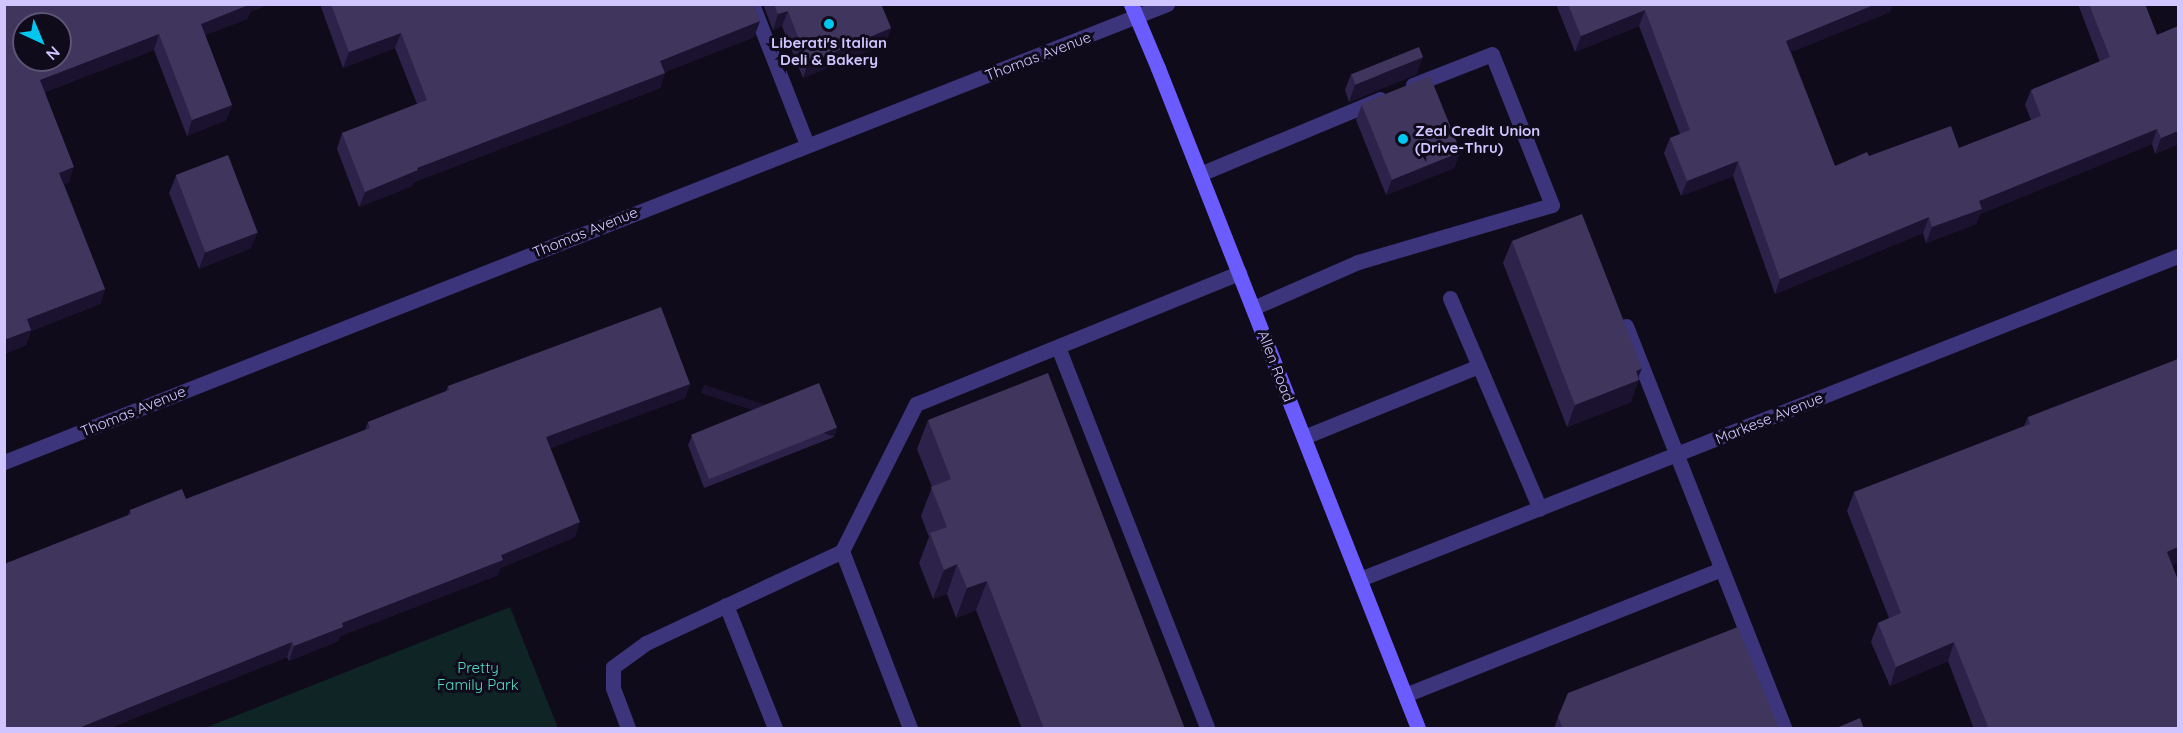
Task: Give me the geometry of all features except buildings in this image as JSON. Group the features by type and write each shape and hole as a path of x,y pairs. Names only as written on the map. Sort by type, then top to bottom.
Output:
{"main road":[{"name":"Allen Road","path":"1134,11 1418,729"}],"street":[{"path":"752,4 807,144"},
{"name":"Thomas Avenue","path":"4,462 807,144 1134,11 1167,4"},
{"path":"1200,174 1492,54 1552,205 1358,262 1253,308"},
{"name":"Markese Avenue","path":"1360,579 2178,256"},
{"path":"628,729 613,688 613,667 646,643 842,551 916,404 1239,273"},
{"path":"1450,298 1540,509"},
{"path":"1622,315 1784,729"},
{"path":"1058,346 1207,729"},
{"path":"1304,438 1479,366"},
{"path":"842,551 910,729"},
{"path":"1405,695 1721,569"},
{"path":"726,605 775,729"}],"green space":[{"name":"Pretty Family Park","path":"510,607 558,728 205,728"}],"place":[{"name":"Liberati's Italian Deli & Bakery","path":"829,24"},
{"name":"Zeal Credit Union (Drive-Thru)","path":"1403,139"}]}
